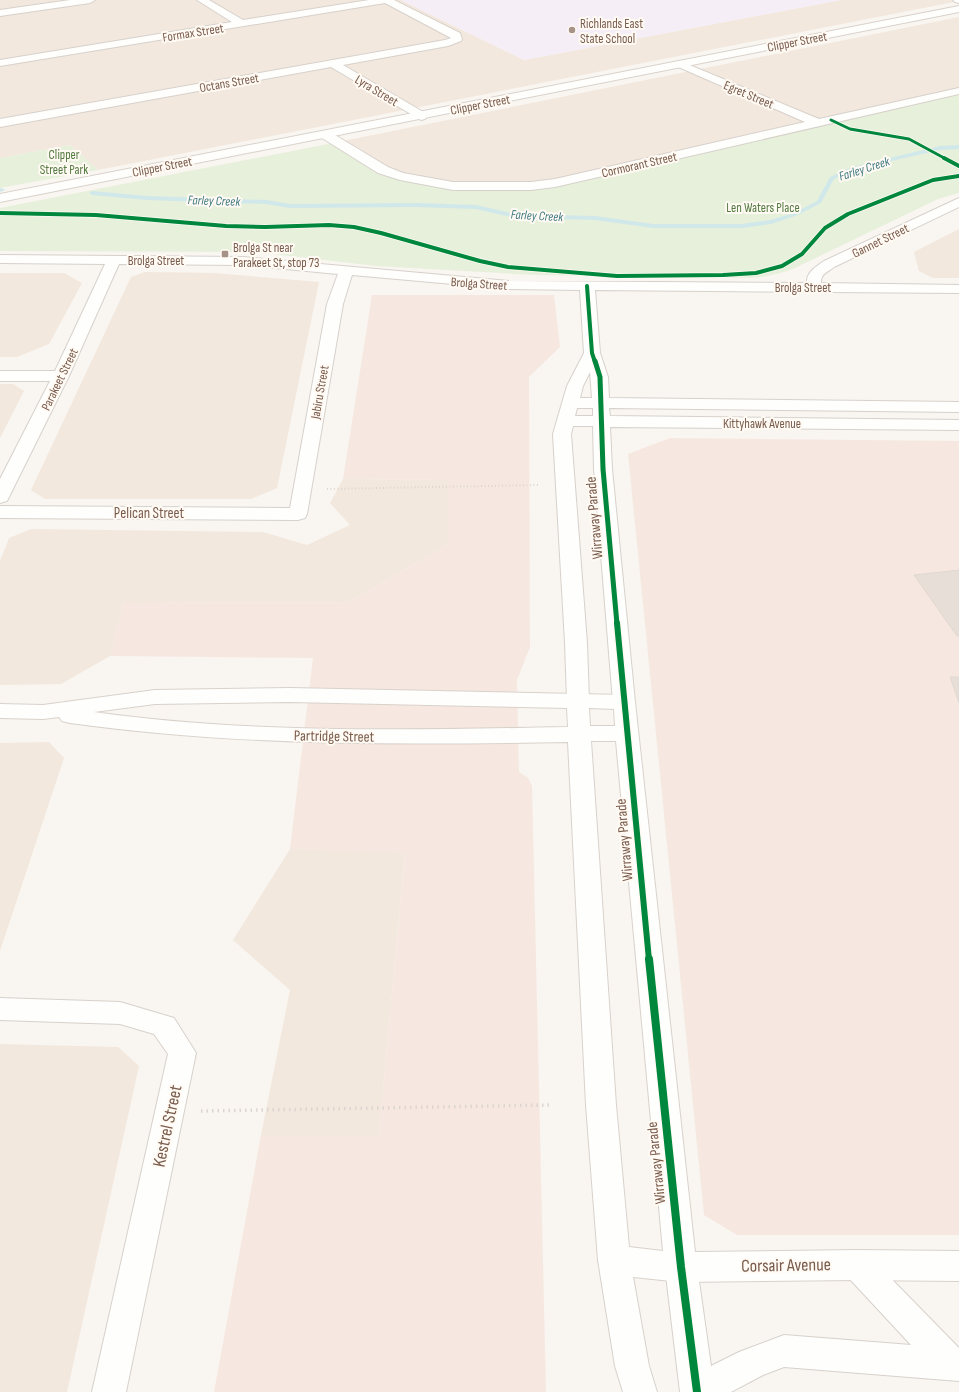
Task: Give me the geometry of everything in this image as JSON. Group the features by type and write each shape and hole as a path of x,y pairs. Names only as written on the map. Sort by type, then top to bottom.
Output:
{"street":[{"path":"0,14 90,0"},
{"path":"202,0 242,24"},
{"name":"Formax Street","path":"0,63 386,0"},
{"name":"Octans Street","path":"0,123 448,43 457,39 456,35 386,0"},
{"name":"Clipper Street","path":"0,198 326,135 959,9"},
{"name":"Lyra Street","path":"333,64 421,116"},
{"name":"Egret Street","path":"680,64 817,123"},
{"name":"Cormorant Street","path":"326,135 383,170 400,176 453,186 531,186 555,184 959,91"},
{"name":"Gannet Street","path":"815,287 813,279 814,276 829,264 959,202"},
{"name":"Brolga Street","path":"0,259 243,261 509,285 959,289"},
{"name":"Parakeet Street","path":"0,497 61,376 114,260"},
{"name":"Jabiru Street","path":"298,514 335,304 347,270"},
{"name":"Wirraway Parade","path":"586,286 592,353 600,377 603,469 627,734 681,1267 698,1392"},
{"name":"Wirraway Parade","path":"592,353 579,377 562,434 576,642 579,734 600,1105 614,1260 632,1366 640,1392"},
{"path":"0,376 61,376"},
{"name":"Kittyhawk Avenue","path":"601,413 959,407"},
{"name":"Kittyhawk Avenue","path":"568,412 959,424"},
{"name":"Pelican Street","path":"0,512 298,514"},
{"name":"Partridge Street","path":"2,712 43,712 155,697 290,695 624,702"},
{"name":"Partridge Street","path":"43,712 138,725 255,734 381,737 627,734"},
{"name":"Kestrel Street","path":"0,1009 120,1013 164,1026 182,1053 171,1111 109,1392"},
{"name":"Corsair Avenue","path":"614,1260 681,1267 857,1265 959,1266"},
{"path":"857,1265 955,1365"},
{"path":"698,1392 745,1365 766,1356 784,1351 955,1365"}],"path":[{"path":"302,489 539,485"},
{"path":"171,1111 552,1105"}],"shaded area":[{"path":"0,0 401,0 524,60 841,0 959,1 98,170 70,145 0,158"},
{"name":"Richlands East State School","path":"401,0 841,0 524,60"},
{"path":"959,17 959,91 555,183 479,187 400,176 338,142"},
{"path":"959,229 959,278 933,278 919,271 914,252"},
{"path":"145,272 214,273 319,282 277,488 251,499 45,499 31,490 131,277"},
{"path":"0,273 64,273 82,283 49,344 17,357 0,357"},
{"path":"372,295 554,295 560,347 529,377 530,647 517,680 519,772 528,778 532,786 546,1392 214,1392 261,1135 379,1135 405,853 290,849 313,658 110,656 123,603 349,602 448,544 448,480 343,479"},
{"path":"0,384 13,384 24,391 0,438"},
{"path":"670,438 959,441 959,1235 737,1235 704,1215 628,454"},
{"path":"343,479 449,480 448,544 349,602 123,603 110,656 61,684 0,685 0,561 9,538 31,529 263,532 307,545 350,525 330,503"},
{"path":"49,742 64,758 0,951 0,743"},
{"path":"290,849 405,852 379,1135 261,1135 290,990 233,940"},
{"path":"0,1044 118,1047 139,1066 67,1392 0,1392"}],"green space":[{"name":"Len Waters Place","path":"959,91 959,193 938,199 797,267 785,272 767,276 749,278 535,275 376,266 256,252 0,251 0,208 338,142 383,170 453,186 531,186"},
{"name":"Clipper Street Park","path":"70,145 98,170 0,188 0,158"}],"building":[{"path":"959,570 959,636 957,636 914,575"},
{"path":"950,677 959,677 959,703"}],"waterway":[{"name":"Farley Creek","path":"92,193 147,198 266,202 290,206 416,205 476,207 515,216 595,218 653,226 742,226 771,222 796,214 819,202 832,178 854,168 940,148 959,147"}],"cycle path":[{"path":"831,120 850,129 909,139 959,166"},
{"path":"0,213 96,215 226,226 265,227 329,225 354,227 381,233 480,261 508,267 617,276 723,275 756,273 782,266 802,254 825,228 848,214 933,180 959,176"},
{"path":"587,286 592,353 600,377 603,469 637,847 681,1267 697,1392"}],"place":[{"name":"Richlands East State School","path":"572,30"},
{"name":"Brolga St near Parakeet St, stop 73","path":"225,254"}]}
